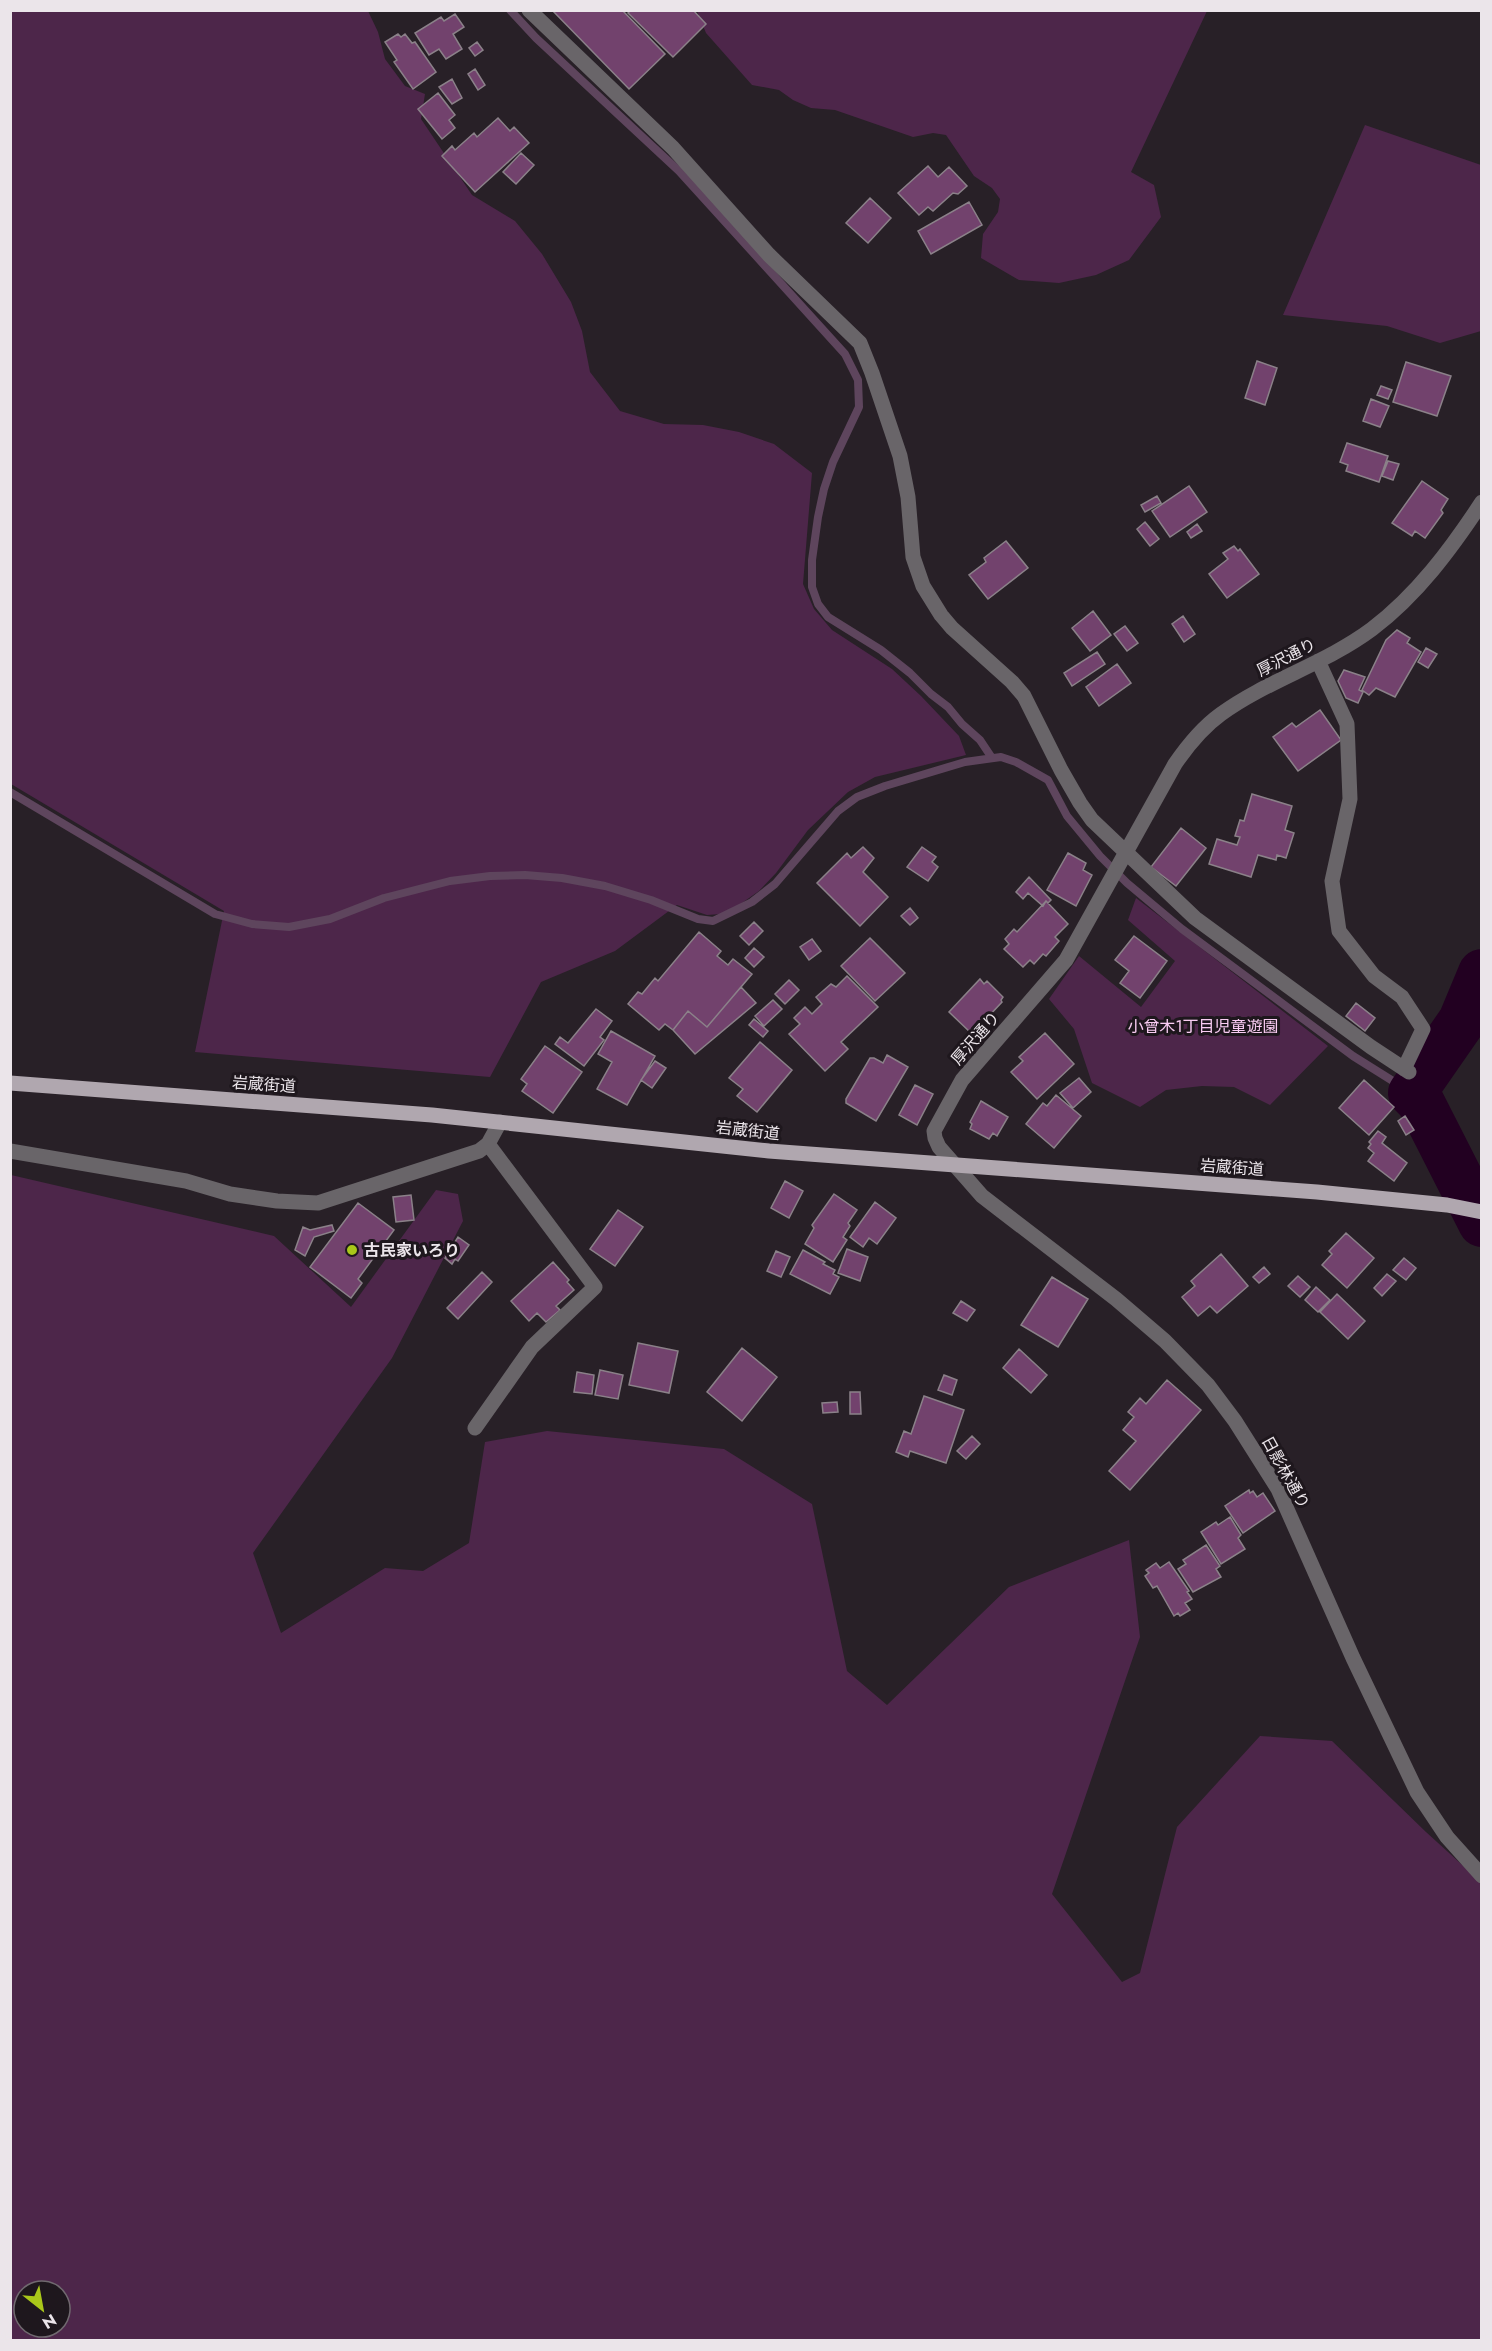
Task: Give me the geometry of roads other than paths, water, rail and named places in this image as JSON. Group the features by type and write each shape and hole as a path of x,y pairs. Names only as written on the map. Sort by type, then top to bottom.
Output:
{"main road":[{"name":"岩蔵街道","path":"10,1083 500,1122 769,1151 1317,1192 1447,1205 1482,1212"}],"street":[{"path":"529,10 673,148 792,279 857,339 869,363 900,456 914,557 922,586 952,628 1006,676 1024,696 1080,803 1105,834 1195,918 1407,1071 1422,1029 1402,997 1374,976 1339,931 1332,882 1350,799 1347,724 1318,661"},
{"name":"厚沢通り","path":"956,1164 939,1147 934,1138 934,1131 944,1111 962,1080 982,1055 1066,960 1175,764 1203,730 1220,715 1249,696 1318,661 1372,628 1405,599 1438,564 1482,502"},
{"path":"10,1151 186,1181 230,1194 277,1201 318,1203 479,1151 488,1144 500,1122"},
{"path":"476,1428 532,1347 595,1287 488,1144"},
{"name":"日影林通り","path":"956,1164 982,1196 1116,1299 1165,1341 1208,1385 1235,1421 1278,1489 1358,1669 1417,1792 1447,1837 1482,1876"}],"waterway":[{"path":"510,10 536,38 679,171 845,354 858,380 859,407 833,462 818,517 812,560 812,587 818,604 828,617 881,650 910,673 980,740 992,758"},
{"path":"10,792 215,914 252,924 289,927 330,919 384,898 450,881 525,875 562,878 605,886 651,900 698,919 713,921 752,902 775,884 838,811 857,797 885,786 965,762 1001,757 1016,762 1048,780 1067,816 1100,856 1127,883 1182,929 1353,1056 1412,1093"},
{"path":"1482,973 1462,1021 1412,1093 1420,1101 1482,1223"}],"place":[{"name":"古民家いろり","path":"352,1250"}],"park label":[{"name":"小曾木1丁目児童遊園","path":"1203,1026"}]}
